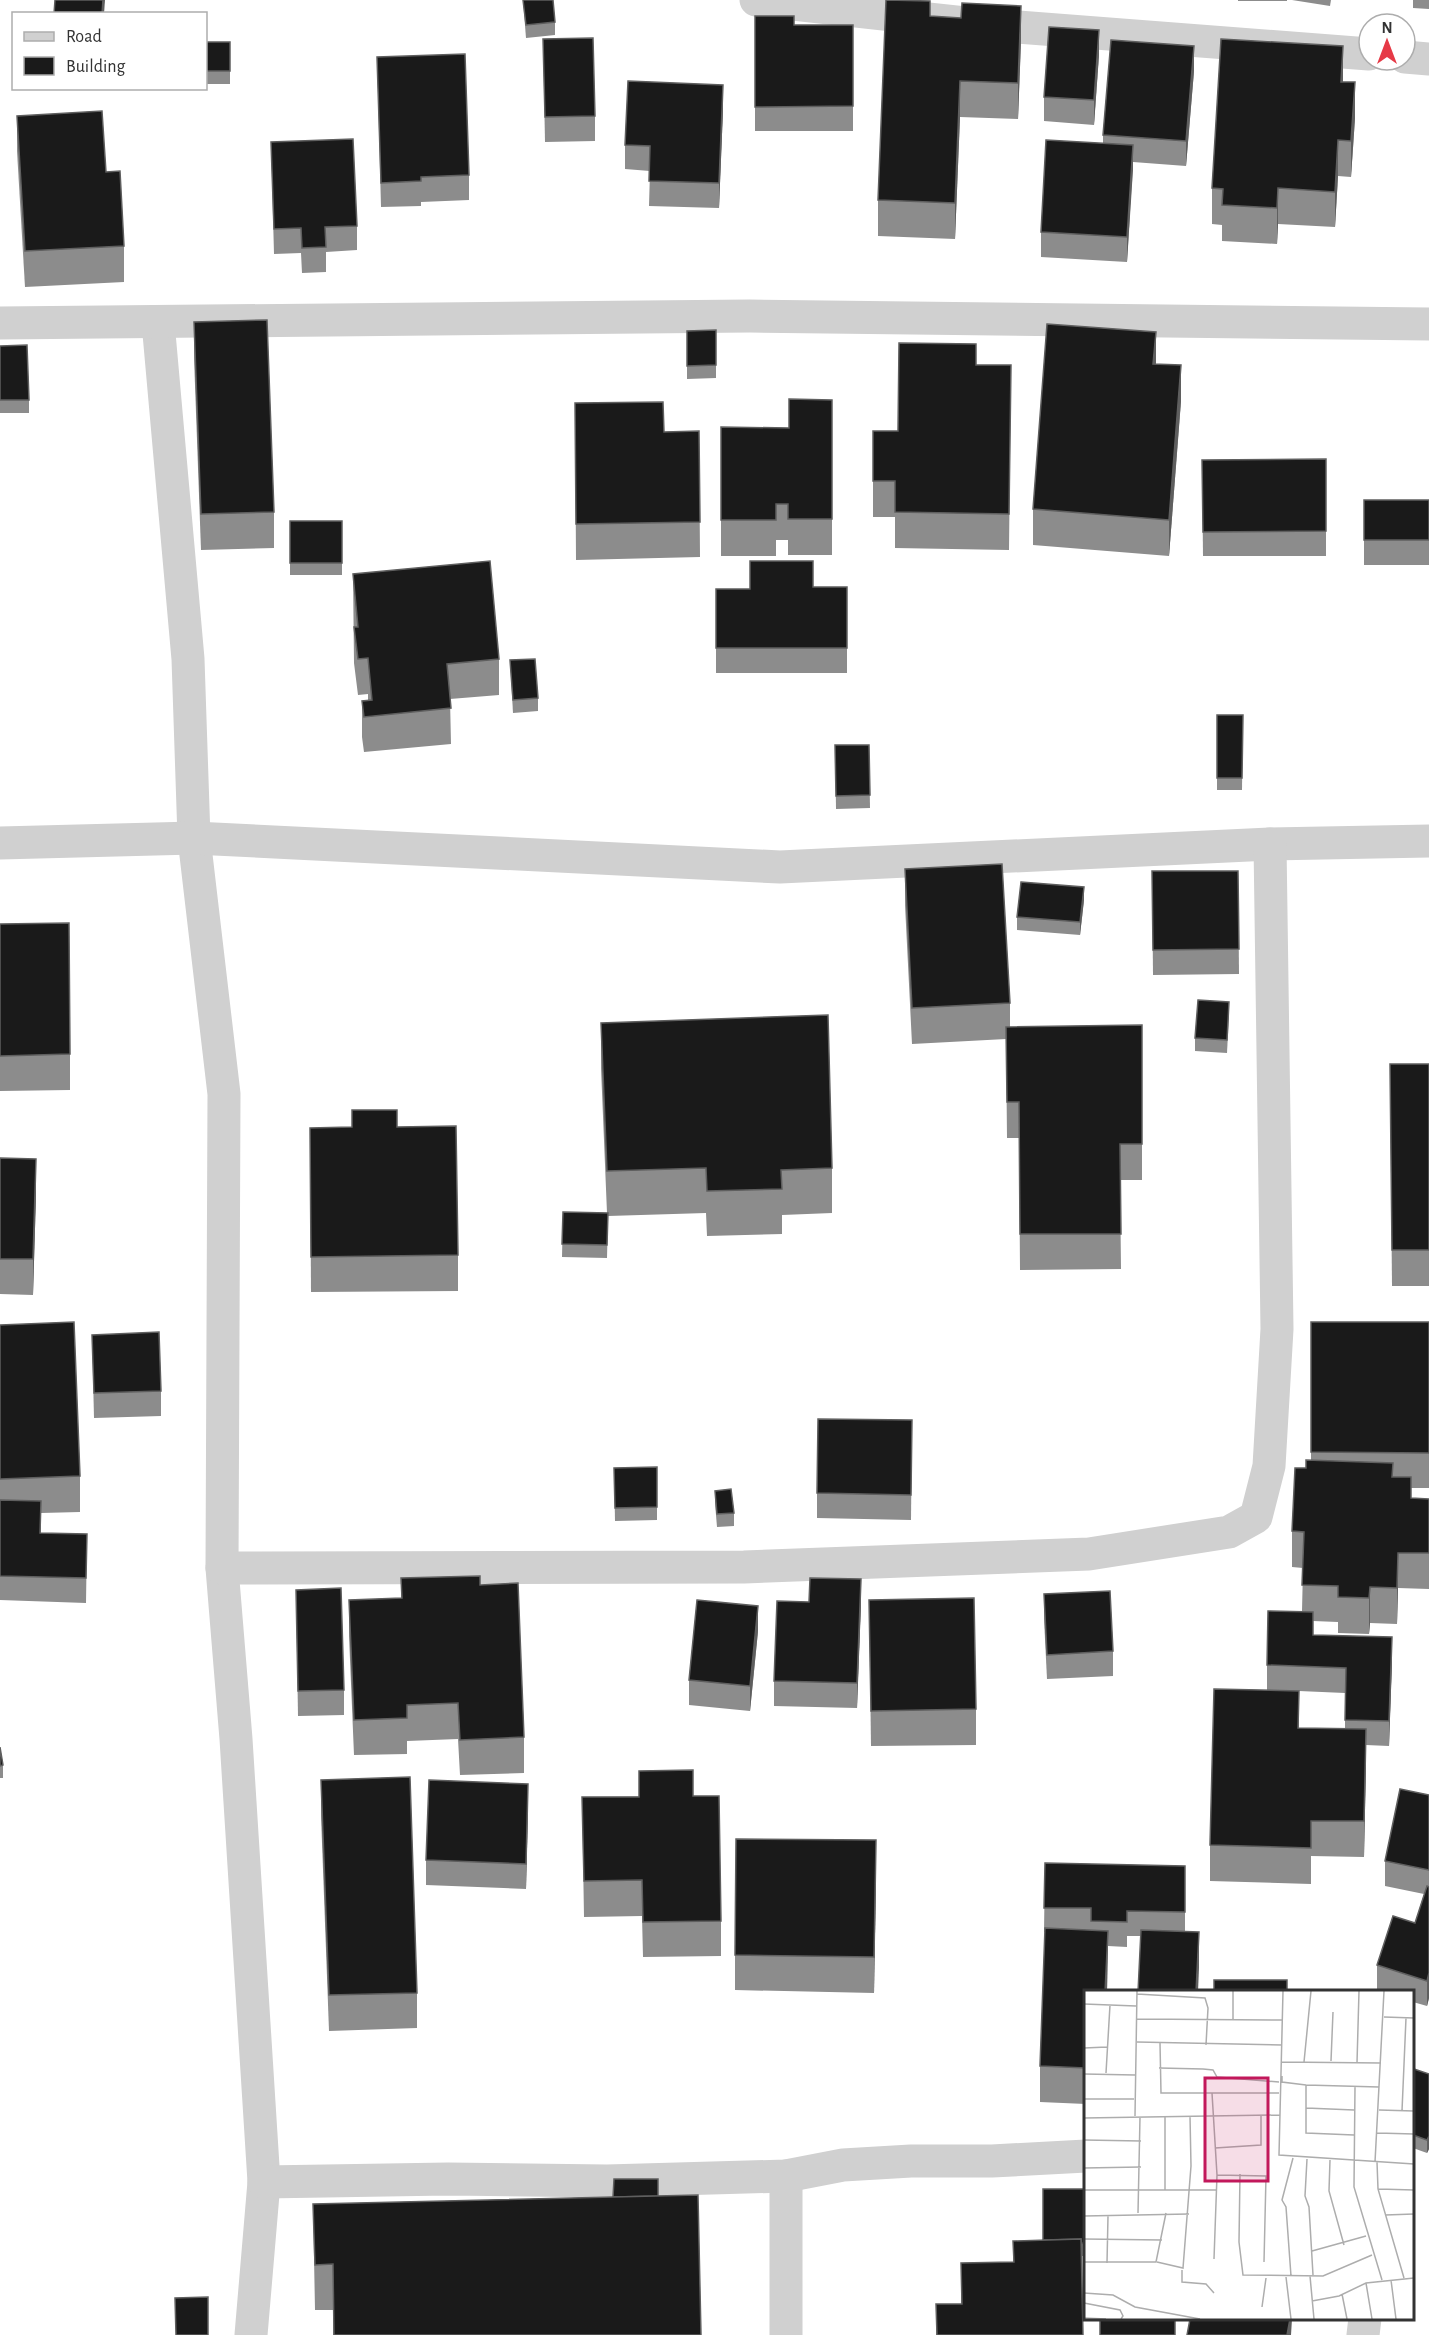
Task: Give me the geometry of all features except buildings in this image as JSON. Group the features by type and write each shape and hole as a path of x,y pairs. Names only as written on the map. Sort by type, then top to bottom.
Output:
{"street":[{"path":"756,0 965,23 1357,53"},
{"path":"0,323 750,316 1429,324"},
{"path":"158,322 188,659 195,838 224,1094 222,1568 236,1739 264,2182 251,2335"},
{"path":"0,843 195,838 780,867 1270,844 1429,841"},
{"path":"222,1568 744,1567 1089,1554 1228,1532 1256,1516 1269,1466 1277,1329 1270,844"},
{"path":"264,2182 448,2179 607,2181 786,2176 843,2165 1084,2156"},
{"path":"786,2176 786,2335"},
{"path":"1363,2335 1365,2320"}]}
